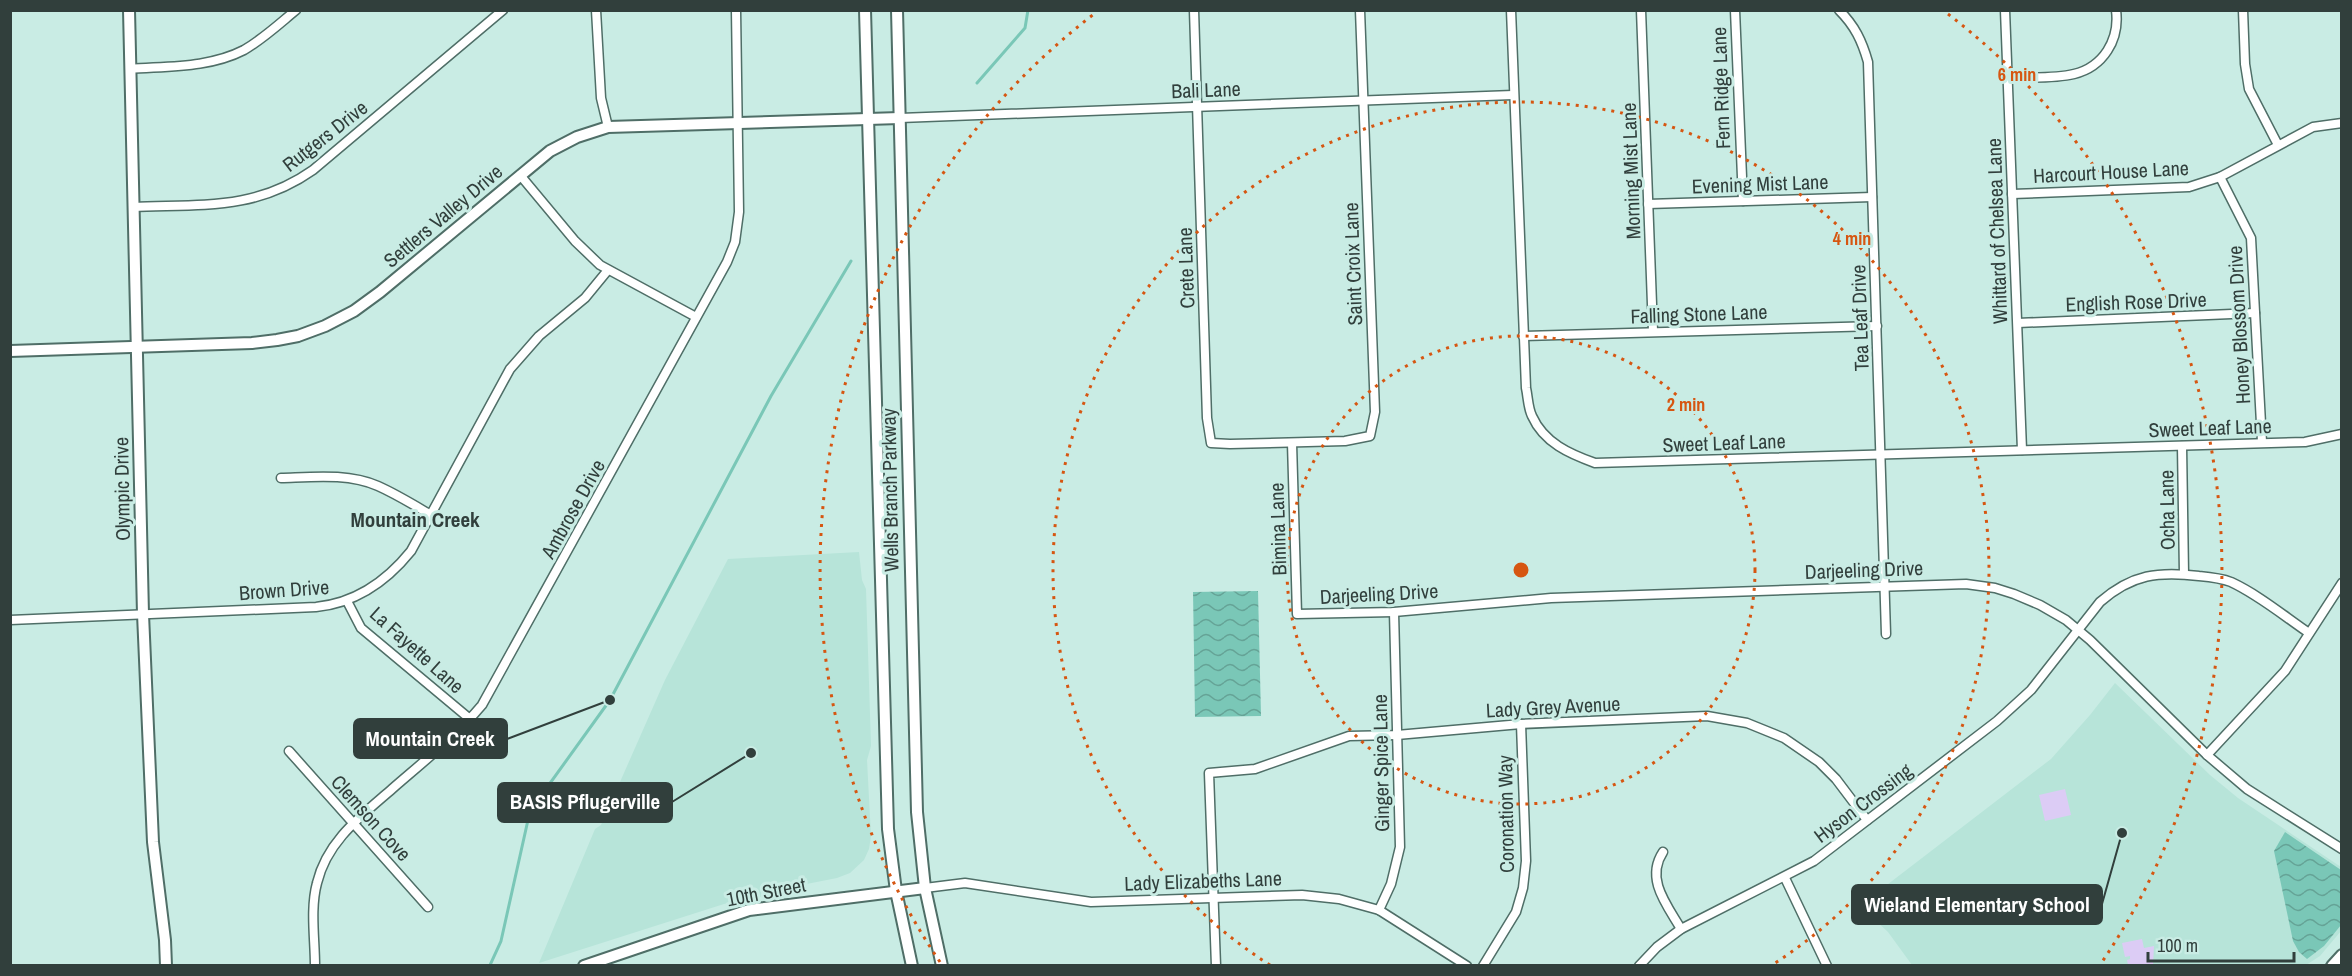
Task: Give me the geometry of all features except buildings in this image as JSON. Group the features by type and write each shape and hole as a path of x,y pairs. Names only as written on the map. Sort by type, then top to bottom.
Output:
{"street":[{"name":"Olympic Drive","path":"129,10 143,614 153,842 166,966"},
{"path":"130,69 179,66 224,58 263,37 296,10"},
{"name":"Rutgers Drive","path":"133,207 249,200 285,188 313,170 503,10"},
{"path":"597,10 601,98 608,127"},
{"name":"Ambrose Drive","path":"315,966 316,885 327,856 352,823 470,719 495,686 727,262 737,231 736,10"},
{"name":"Wells Branch Parkway","path":"865,10 888,829 897,891 912,966"},
{"name":"Wells Branch Parkway","path":"897,10 917,812 925,888 942,966"},
{"name":"Crete Lane","path":"1194,10 1207,418 1211,443 1292,443"},
{"name":"Saint Croix Lane","path":"1292,443 1345,441 1370,436 1374,420 1360,10"},
{"name":"Sweet Leaf Lane","path":"1511,10 1526,388 1531,416 1543,434 1564,452 1595,463 2305,442 2342,434"},
{"name":"Morning Mist Lane","path":"1641,10 1653,331"},
{"name":"Fern Ridge Lane","path":"1735,10 1743,201"},
{"name":"Tea Leaf Drive","path":"1839,10 1852,24 1862,42 1868,62 1886,634"},
{"name":"Whittard of Chelsea Lane","path":"2005,10 2022,450"},
{"path":"2008,78 2066,76 2092,66 2100,60 2112,44 2117,25 2116,10"},
{"path":"2243,10 2245,64 2249,89 2278,145"},
{"name":"Bali Lane","path":"900,118 1513,95"},
{"name":"Settlers Valley Drive","path":"10,351 252,343 298,336 325,326 354,311 380,292 550,151 577,137 608,127 900,118"},
{"name":"Harcourt House Lane","path":"2012,194 2189,187 2220,177 2313,127 2342,123"},
{"path":"520,175 575,242 608,270 696,317"},
{"name":"Honey Blossom Drive","path":"2220,177 2251,238 2262,442"},
{"name":"Evening Mist Lane","path":"1648,204 1872,197"},
{"name":"Brown Drive","path":"10,620 316,607 347,601 383,581 397,569 411,550 510,369 539,336 585,298 608,270"},
{"name":"English Rose Drive","path":"2018,323 2255,313"},
{"name":"Falling Stone Lane","path":"1523,336 1877,326"},
{"name":"Bimina Lane","path":"1292,443 1297,614"},
{"name":"Ocha Lane","path":"2182,446 2184,574"},
{"path":"281,478 317,477 359,480 377,485 431,515"},
{"name":"Hyson Crossing","path":"1639,966 1657,947 1682,928 1785,878 1814,861 1997,721 2031,690 2100,602 2114,590 2136,578 2157,574 2184,574 2229,581 2309,633"},
{"name":"Darjeeling Drive","path":"1297,614 1394,612 1551,598 1966,584 1995,588 2040,605 2078,629 2207,754 2247,789 2342,849"},
{"path":"2207,754 2272,687 2342,584"},
{"name":"La Fayette Lane","path":"347,601 361,628 470,719"},
{"name":"Ginger Spice Lane","path":"1379,910 1397,866 1400,847 1394,612"},
{"name":"Lady Grey Avenue","path":"1214,896 1209,773 1255,769 1349,736 1397,735 1521,724 1707,716 1747,723 1784,738 1819,762 1836,779 1867,820"},
{"name":"Coronation Way","path":"1484,966 1516,912 1523,888 1526,861 1521,724"},
{"name":"Clemson Cove","path":"289,750 428,907"},
{"path":"1663,852 1655,863 1656,881 1682,928"},
{"path":"1785,878 1827,966"},
{"name":"Lady Elizabeths Lane","path":"925,888 965,883 1091,902 1214,896 1302,895 1339,899 1379,910 1467,966"},
{"name":"10th Street","path":"584,966 748,910 925,888"},
{"path":"1214,896 1216,966"},
{"path":"2332,966 2342,955"}],"shaded area":[{"path":"859,552 862,580 866,589 871,746 867,760 871,836 864,860 850,873 837,878 771,891 765,896 724,904 539,963 595,829 601,825 665,680 728,559"},
{"path":"2115,683 2210,775 2238,798 2341,867 2341,931 2320,956 2306,965 1912,965 1888,932 1874,919 1866,901 2051,759"},
{"path":"2065,789 2071,815 2045,821 2039,795"},
{"path":"2142,939 2144,948 2154,946 2153,965 2128,965 2127,960 2130,956 2125,957 2122,943"}],"water":[{"path":"1258,591 1261,716 1195,717 1193,592"},
{"path":"2285,832 2341,870 2341,925 2324,946 2307,959 2299,952 2293,941 2274,851"}],"waterway":[{"name":"Mountain Creek","path":"977,83 1025,28 1028,10"},
{"name":"Mountain Creek","path":"490,965 501,941 530,811 610,700 771,396 851,261"}],"place":[{"name":"Mountain Creek","path":"610,700"},
{"name":"BASIS Pflugerville","path":"751,753"},
{"name":"Wieland Elementary School","path":"2122,833"}],"district":[{"name":"Mountain Creek","path":"415,520"}]}
